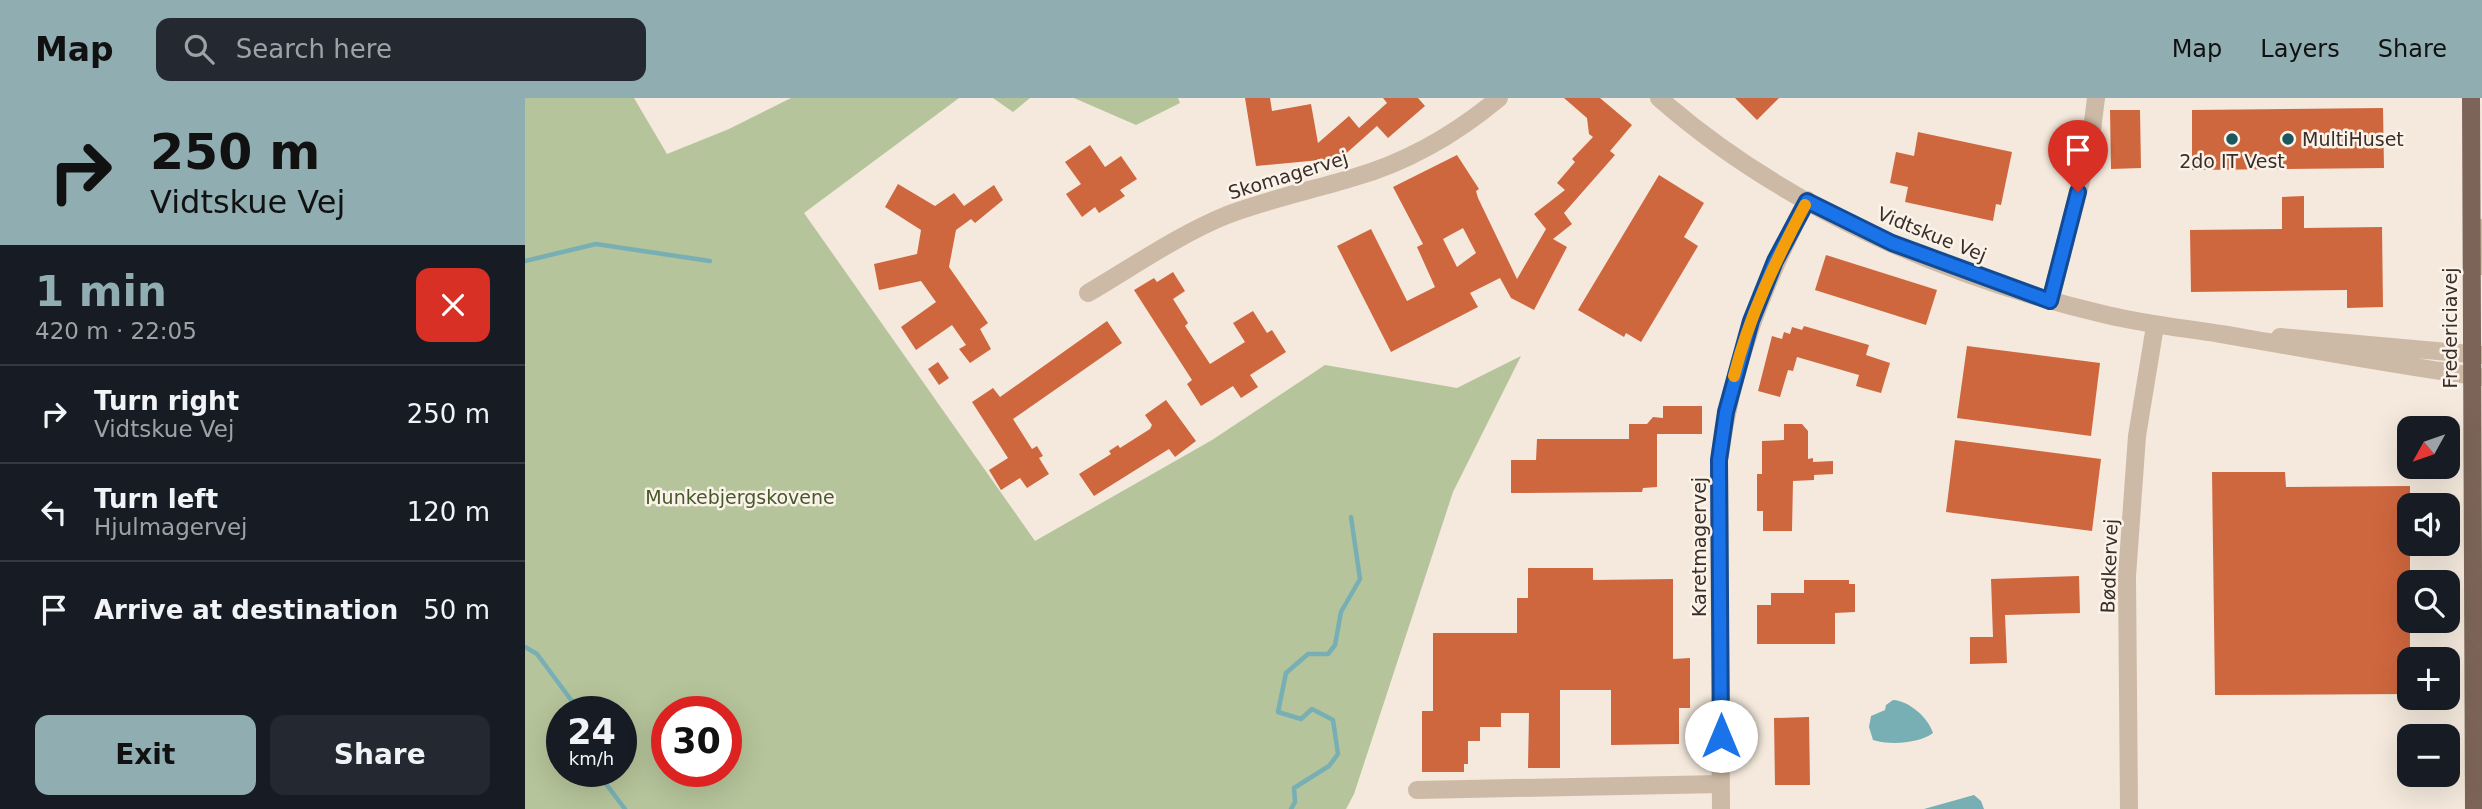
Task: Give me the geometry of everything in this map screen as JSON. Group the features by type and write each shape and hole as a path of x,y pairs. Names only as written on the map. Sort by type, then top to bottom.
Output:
{"main road":[{"name":"Fredericiavej","path":"2471,98 2470,197 2478,374 2473,809"}],"street":[{"name":"Skomagervej","path":"1088,293 1185,236 1227,216 1357,177 1401,160 1444,137 1499,98"},
{"name":"Vidtskue Vej","path":"1659,98 1744,161 1807,201 1892,243 2050,301 2155,326 2220,334 2320,339 2477,355"},
{"path":"2050,301 2090,146 2096,98"},
{"path":"2470,197 2482,266"},
{"name":"Karetmagervej","path":"1721,809 1719,460 1726,412 1751,321 1775,261 1807,201"},
{"name":"Bødkervej","path":"2129,809 2127,576 2137,436 2155,326"},
{"name":"Vidtskue Vej","path":"2220,334 2316,353 2478,374"},
{"path":"1417,790 1721,784"}],"green space":[{"name":"Munkebjergskovene","path":"525,98 634,98 667,154 729,129 791,98 959,98 804,213 1035,541 1212,440 1325,365 1457,388 1521,356 1453,492 1354,794 1346,809 525,809"},
{"path":"993,98 1030,98 1013,112"},
{"path":"1074,98 1178,98 1180,103 1136,125"}],"water":[{"path":"1893,700 1905,703 1917,711 1927,721 1933,733 1927,737 1903,742 1873,740 1869,727 1871,716 1885,710 1886,705"},
{"path":"1974,795 1981,801 1984,809 1924,809"}],"building":[{"path":"1245,98 1270,98 1272,111 1311,104 1318,143 1349,116 1359,128 1387,103 1383,98 1418,98 1425,106 1388,138 1377,126 1341,158 1256,166"},
{"path":"1564,98 1600,98 1632,125 1610,151 1615,155 1564,213 1572,224 1553,239 1567,247 1534,310 1511,298 1500,278 1470,293 1478,307 1391,352 1337,246 1371,229 1407,301 1435,287 1417,247 1423,244 1393,187 1457,155 1479,189 1476,191 1478,198 1517,279 1546,229 1534,214 1565,190 1557,183 1575,162 1572,159 1593,137 1589,134 1587,118","holes":["1463,228 1476,253 1457,267 1443,239"]},
{"path":"1735,98 1779,98 1757,120"},
{"name":"MultiHuset","path":"2383,108 2384,168 2192,170 2192,110"},
{"path":"2110,110 2140,110 2141,168 2111,169"},
{"path":"1918,132 2012,152 2001,205 1996,204 1993,221 1905,202 1908,187 1890,183 1896,152 1914,156"},
{"path":"1090,145 1105,167 1121,156 1137,179 1120,190 1125,196 1099,213 1095,207 1082,217 1066,194 1081,184 1065,162"},
{"path":"1659,175 1704,203 1684,237 1698,246 1641,342 1626,333 1624,337 1578,310"},
{"path":"898,184 935,206 954,193 964,206 994,185 1003,200 975,223 971,219 956,230 949,267 988,323 980,329 991,349 970,363 959,349 966,345 952,325 916,350 901,327 936,302 921,281 879,290 874,264 917,254 921,230 885,207"},
{"path":"2304,196 2304,228 2382,227 2383,307 2347,308 2347,290 2191,292 2190,230 2282,229 2282,197"},
{"path":"1826,255 1937,290 1926,325 1815,290"},
{"path":"1173,272 1185,291 1173,299 1188,323 1185,326 1210,364 1245,342 1233,323 1253,311 1267,333 1272,330 1286,352 1250,375 1258,387 1241,398 1233,386 1201,406 1187,384 1192,380 1134,290 1154,278 1157,282"},
{"path":"1107,321 1122,343 1013,419 1032,449 1037,446 1043,456 1039,458 1049,474 1027,488 1020,478 1001,490 989,470 1008,458 972,402 993,388 1000,397"},
{"path":"1804,326 1869,345 1866,355 1890,363 1881,393 1856,386 1859,375 1797,357 1793,371 1788,370 1780,397 1758,391 1772,336 1782,339 1784,332 1790,334 1792,327 1802,330"},
{"path":"1967,346 2100,363 2091,436 1957,418"},
{"path":"938,362 949,378 939,385 928,369"},
{"path":"1166,400 1196,441 1175,457 1169,449 1094,496 1079,474 1111,454 1109,451 1118,445 1120,448 1150,429 1152,425 1145,415"},
{"path":"1663,406 1702,406 1702,434 1657,434 1657,487 1643,488 1642,492 1511,493 1511,460 1536,460 1537,439 1629,439 1629,424 1647,424 1653,417 1663,418"},
{"path":"1784,424 1802,424 1808,431 1808,459 1813,458 1813,462 1833,461 1833,474 1814,475 1814,480 1793,481 1792,531 1763,531 1763,511 1757,511 1757,474 1762,474 1762,441 1784,440"},
{"path":"1955,440 2101,459 2092,531 1946,512"},
{"path":"2212,472 2285,472 2286,487 2410,486 2410,493 2397,493 2397,556 2410,556 2410,570 2397,570 2397,633 2410,633 2410,647 2397,647 2397,694 2215,695"},
{"path":"1528,568 1593,568 1593,580 1673,579 1673,659 1690,658 1690,708 1679,708 1679,744 1611,745 1611,690 1560,690 1560,768 1528,768 1529,713 1501,713 1501,727 1480,727 1480,741 1468,741 1468,764 1464,764 1464,772 1422,772 1422,711 1433,711 1433,633 1517,633 1517,598 1528,598"},
{"path":"2079,576 2080,613 2005,615 2007,663 1970,664 1970,637 1993,637 1991,579"},
{"path":"1804,580 1849,580 1849,584 1855,584 1855,612 1835,613 1835,644 1757,644 1757,605 1771,605 1771,593 1804,593"},
{"path":"1809,717 1810,785 1775,785 1774,718"}],"waterway":[{"path":"525,261 596,244 710,261"},
{"path":"1291,809 1295,802 1294,788 1329,766 1338,754 1333,720 1312,709 1301,719 1278,712 1286,673 1308,654 1328,654 1335,645 1341,612 1360,579 1351,517"},
{"path":"525,647 537,654 568,696"},
{"path":"608,787 625,809"}],"slow traffic":[{"path":"1734,376 1751,321 1775,261 1805,205"}],"place":[{"name":"2do IT Vest","path":"2232,139"},
{"name":"MultiHuset","path":"2288,139"}],"route":[{"path":"1721,736 1719,460 1726,412 1751,321 1775,261 1807,201 1892,243 2050,301 2078,192"}]}
